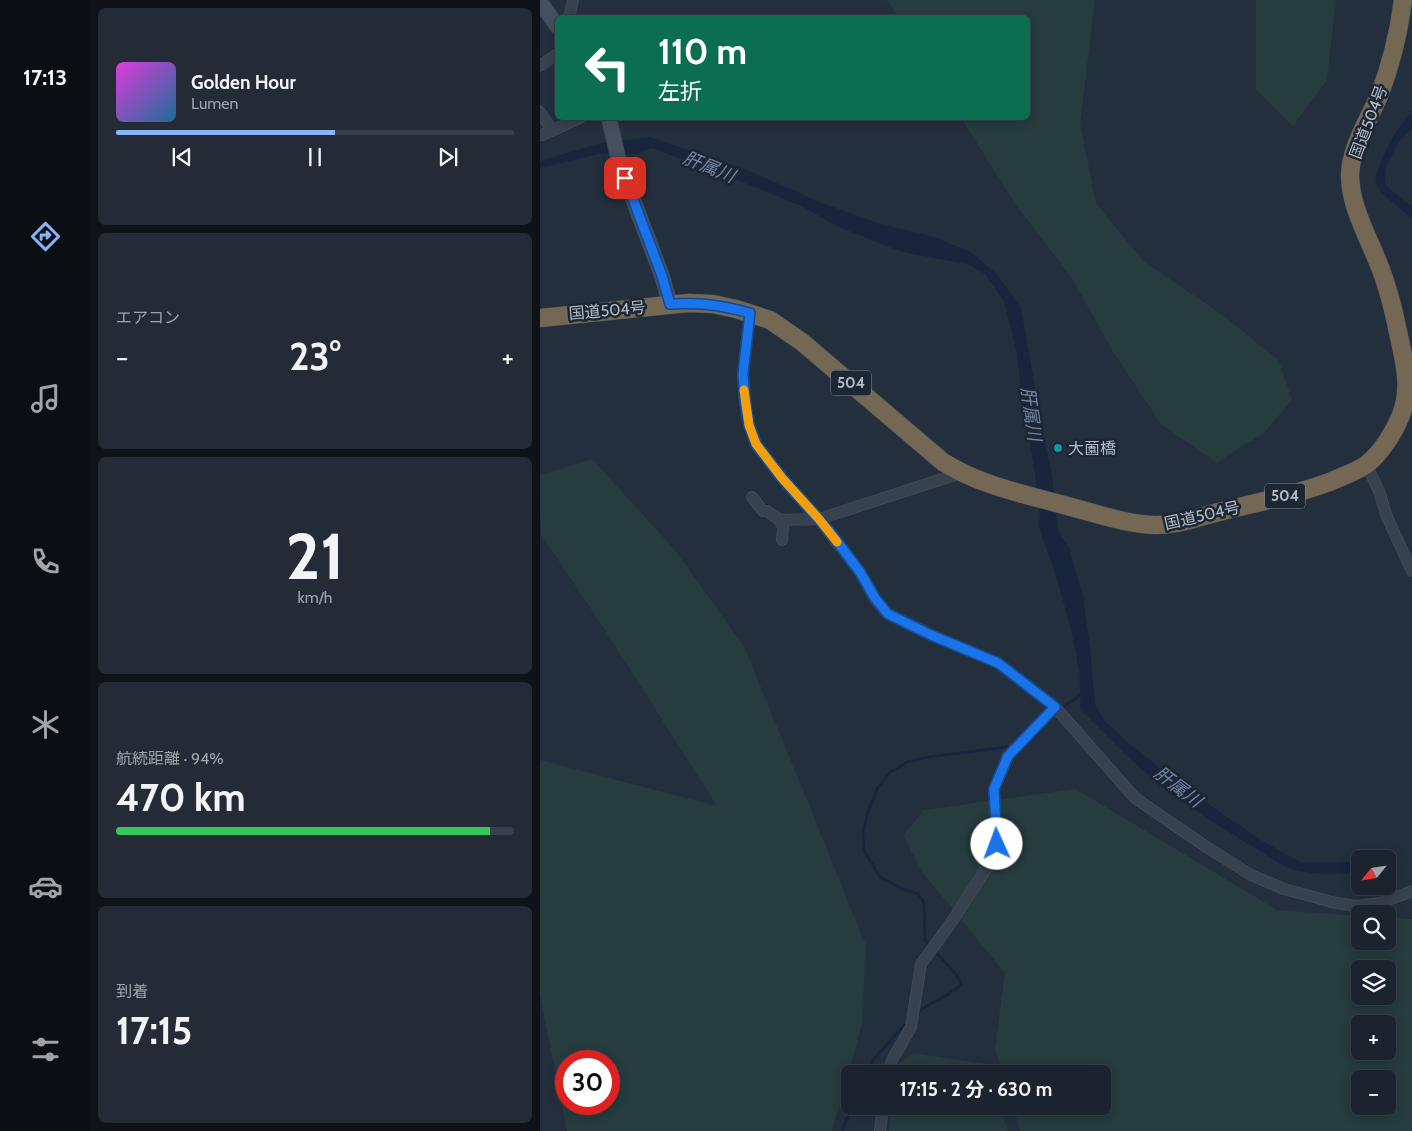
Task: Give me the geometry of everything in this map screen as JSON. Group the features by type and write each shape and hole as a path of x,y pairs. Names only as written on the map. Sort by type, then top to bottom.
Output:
{"highway":[{"name":"国道504号","path":"540,318 688,303 713,304 750,313 770,320 802,342 943,462 961,473 1020,494 1135,524 1157,525 1196,519 1279,498 1324,484 1349,474 1366,464 1386,443 1401,415 1407,392 1405,334 1378,262 1364,231 1353,196 1350,175 1354,152 1380,94 1393,54 1403,0"}],"main road":[{"path":"540,2 555,23"},
{"path":"609,121 619,162 662,276 670,304"}],"street":[{"path":"570,15 573,0"},
{"path":"540,66 555,55"},
{"path":"540,112 547,132 575,120"},
{"path":"750,313 743,374 749,425 756,444 782,478 819,519 860,572 875,598 888,614 931,635 998,663 1055,707 1135,798 1251,875 1293,891 1336,903 1357,906 1380,903 1412,891"},
{"path":"1366,464 1379,492 1387,517 1412,571"},
{"path":"780,520 819,519 961,473"},
{"path":"752,497 763,511 767,511 780,520 783,528 782,540"},
{"path":"891,1065 911,1027 921,964 953,920 991,861 997,844 994,789 1008,756 1055,707"},
{"path":"880,1131 882,1115"}],"green space":[{"path":"887,0 1095,0 1080,124 1096,203 1143,261 1224,316 1279,361 1292,400 1263,434 1217,463 1161,424 1112,350 1072,278 1016,205 962,120 1030,120 1030,15 897,15"},
{"path":"1256,0 1336,0 1327,80 1293,126 1256,90"},
{"path":"592,459 674,549 745,648 866,945 862,1024 851,1065 841,1065 841,1099 832,1131 567,1131 564,1115 620,1115 620,1050 555,1050 555,1071 540,995 540,760 717,806 605,630 541,534 540,475"},
{"path":"1076,789 1277,910 1351,915 1351,950 1396,950 1396,918 1412,919 1412,1131 1020,1131 1016,1115 1111,1115 1111,1065 1000,1065 995,1048 1005,973 922,872 903,835 924,810"},
{"path":"913,1053 985,1065 899,1065"},
{"path":"891,1115 1003,1115 1008,1131 889,1131"}],"water":[{"path":"1412,111 1412,128 1398,143 1386,167 1385,184 1412,206 1412,219 1380,192 1375,179 1390,143"},
{"name":"肝属川","path":"650,137 747,170 822,203 878,223 931,236 971,252 997,274 1021,308 1052,475 1059,534 1069,547 1083,596 1095,704 1104,720 1126,741 1186,789 1261,840 1300,862 1351,862 1351,873 1310,873 1282,865 1165,790 1127,756 1081,710 1079,672 1072,635 1057,579 1038,525 1040,516 1035,473 1022,401 1017,353 1004,301 985,274 967,264 907,253 889,247 839,227 801,206 728,176 651,148 637,154 599,154 540,168 540,161 601,143"}],"waterway":[{"path":"1059,710 1082,694"},
{"path":"1027,742 1051,718"},
{"path":"916,1014 951,993 961,984 959,978 925,940 924,903 918,894 902,889 880,877 864,850 863,832 867,815 877,789 889,773 907,762 928,757 1014,746"},
{"path":"871,1065 873,1060 909,1020"},
{"path":"842,1131 848,1115"}],"slow traffic":[{"path":"744,390 749,425 756,444 782,478 837,542"}],"place":[{"name":"大薗橋","path":"1058,448"}],"route":[{"path":"625,178 662,276 670,304 713,304 750,313 743,374 749,425 756,444 782,478 830,532 888,614 931,635 998,663 1055,707 1008,756 994,789 998,834 997,844"}]}
